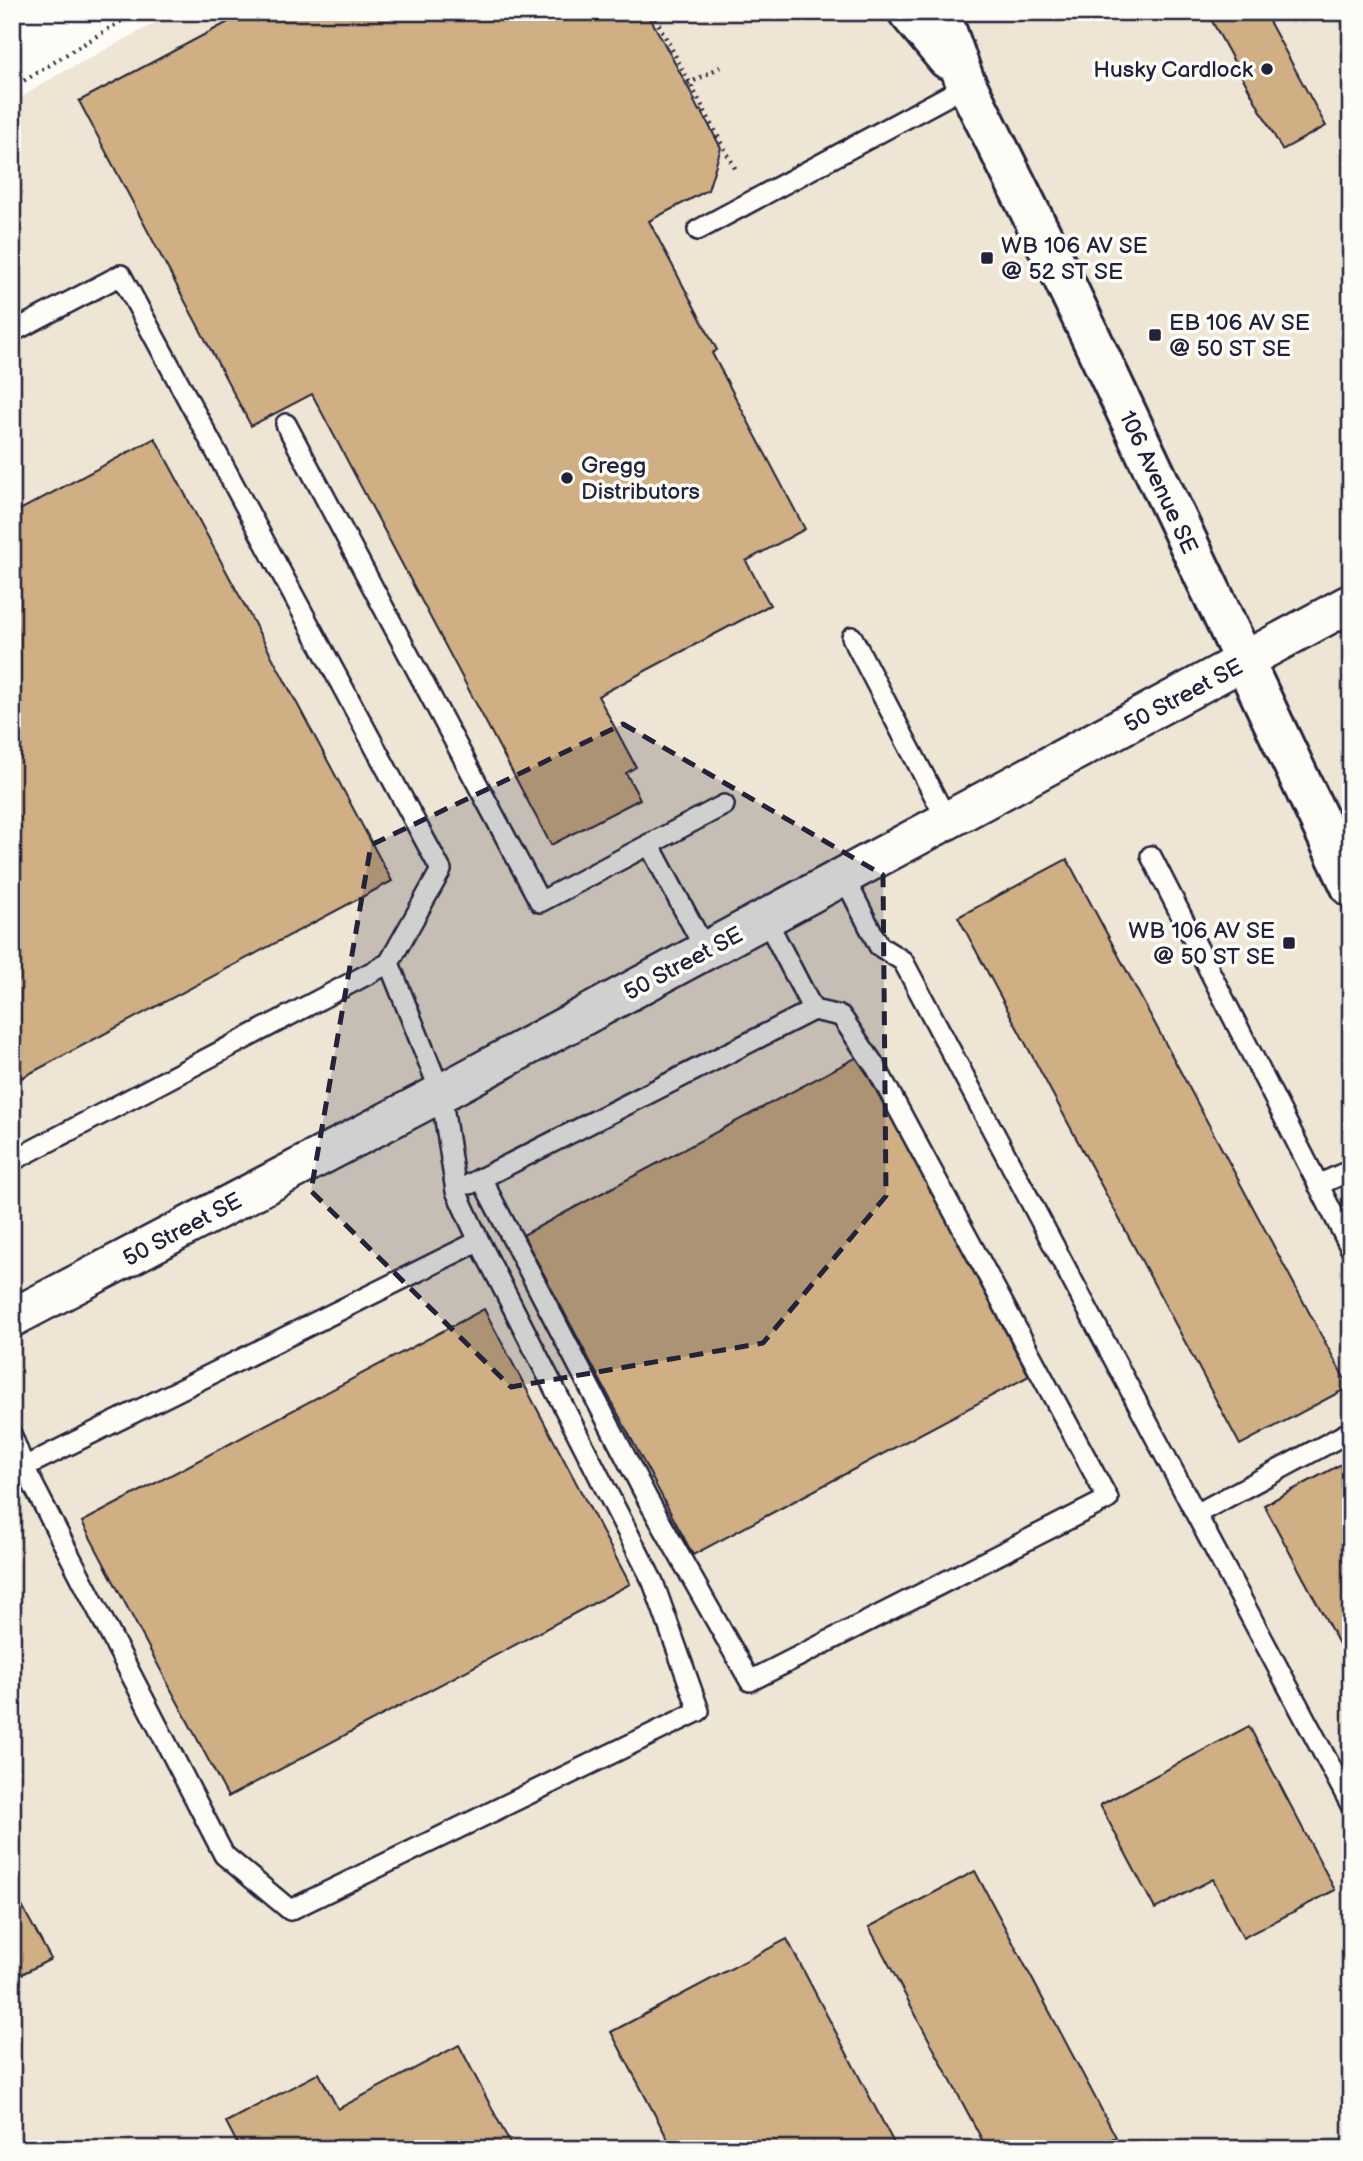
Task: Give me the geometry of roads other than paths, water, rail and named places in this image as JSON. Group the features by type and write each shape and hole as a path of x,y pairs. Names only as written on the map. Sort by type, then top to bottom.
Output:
{"street":[{"name":"106 Avenue SE","path":"908,12 966,82"},
{"name":"106 Avenue SE","path":"940,12 966,82 1061,274 1351,887"},
{"name":"50 Street SE","path":"12,1318 441,1093 1351,603"}],"lane":[{"path":"698,230 966,82"},
{"path":"12,332 121,275 442,870 389,963 12,1161"},
{"path":"286,424 540,902 724,805"},
{"path":"852,637 948,822"},
{"path":"649,844 706,951"},
{"path":"1151,856 1351,1249"},
{"path":"844,877 879,946 903,961 1351,1805"},
{"path":"766,919 813,1010"},
{"path":"12,1436 24,1467 224,1855 289,1910 699,1711 653,1582 456,1191 441,1093 389,963"},
{"path":"456,1191 481,1178 813,1010 841,1016 877,1069 1108,1499 750,1681 648,1500 481,1178"},
{"path":"1318,1185 1351,1170"},
{"path":"24,1467 479,1241"},
{"path":"1196,1514 1351,1431"}],"place":[{"name":"Husky Cardlock","path":"1267,69"},
{"name":"WB 106 AV SE @ 52 ST SE","path":"987,258"},
{"name":"EB 106 AV SE @ 50 ST SE","path":"1155,335"},
{"name":"Gregg Distributors","path":"567,478"},
{"name":"WB 106 AV SE @ 50 ST SE","path":"1289,943"}]}
